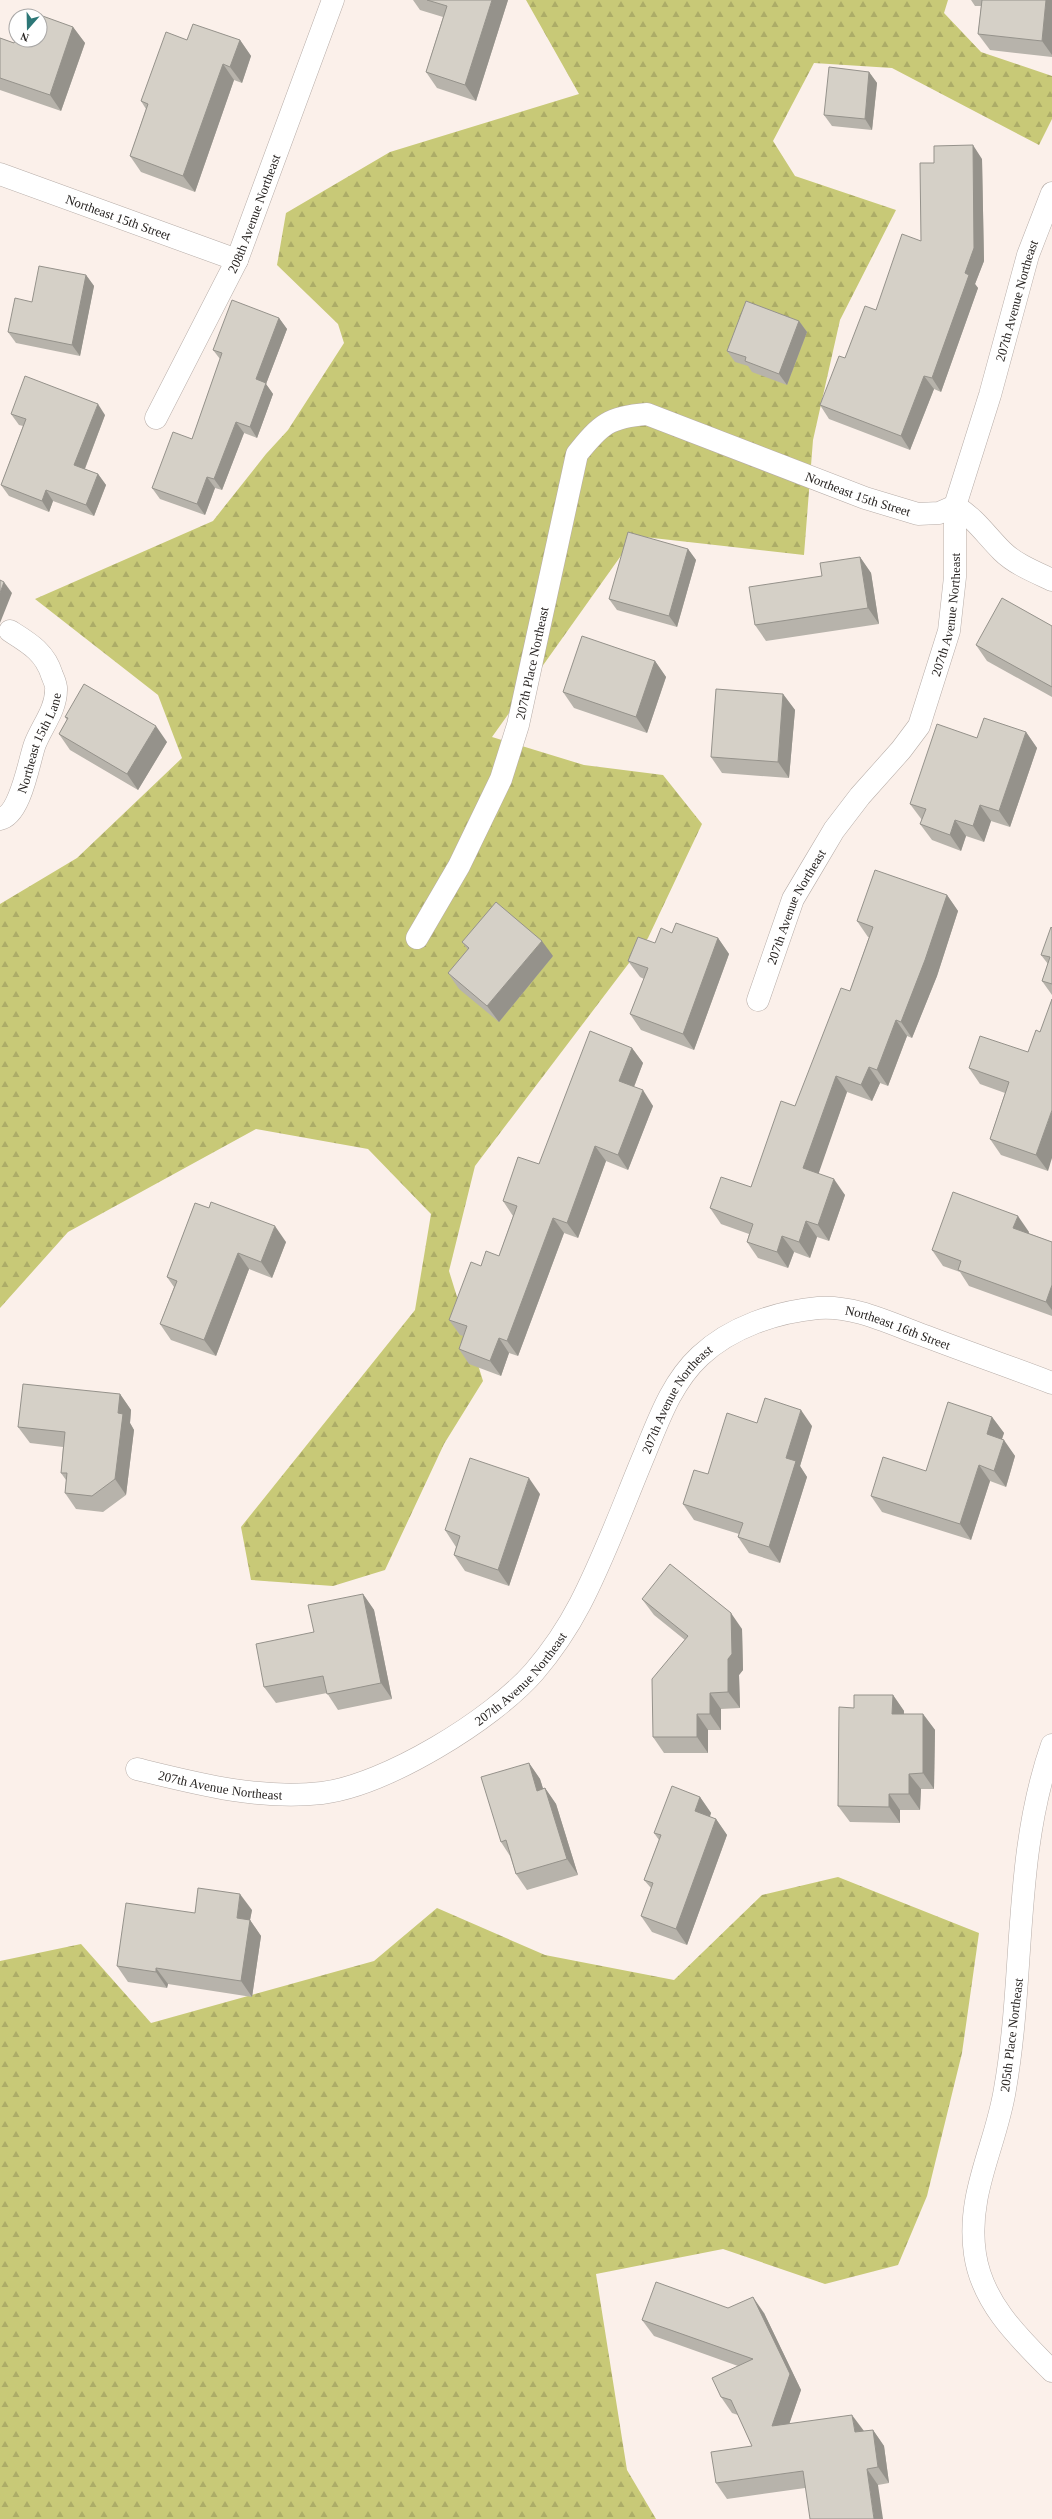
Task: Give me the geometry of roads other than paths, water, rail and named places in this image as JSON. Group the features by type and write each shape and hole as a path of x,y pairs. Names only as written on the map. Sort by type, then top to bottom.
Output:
{"street":[{"name":"208th Avenue Northeast","path":"156,418 237,260 332,0"},
{"name":"Northeast 15th Street","path":"0,174 237,260"},
{"name":"207th Avenue Northeast","path":"758,1000 793,900 815,862 834,830 860,796 901,750 919,726 949,631 955,577 955,506 990,395 1028,255 1052,193"},
{"name":"Northeast 15th Street","path":"647,414 865,498 918,514 939,513 955,506"},
{"name":"207th Place Northeast","path":"417,938 459,866 501,779 518,725 577,454 598,428 624,416 647,414"},
{"path":"955,506 972,516 1002,551 1017,562 1052,580"},
{"name":"Northeast 15th Lane","path":"0,819 12,808 27,778 35,744 50,714 57,689 48,663 36,647 10,631"},
{"name":"Northeast 16th Street","path":"740,1328 778,1315 820,1308 855,1311 1052,1383"},
{"name":"207th Avenue Northeast","path":"137,1769 203,1786 264,1795 325,1792 378,1778 438,1747 495,1708 533,1674 563,1636 582,1601 659,1419 677,1383 700,1356 740,1328"},
{"name":"205th Place Northeast","path":"1052,1745 1031,1822 1024,1875 1013,2038 1005,2092 976,2192 973,2226 975,2255 985,2288 1011,2330 1052,2371"}]}
